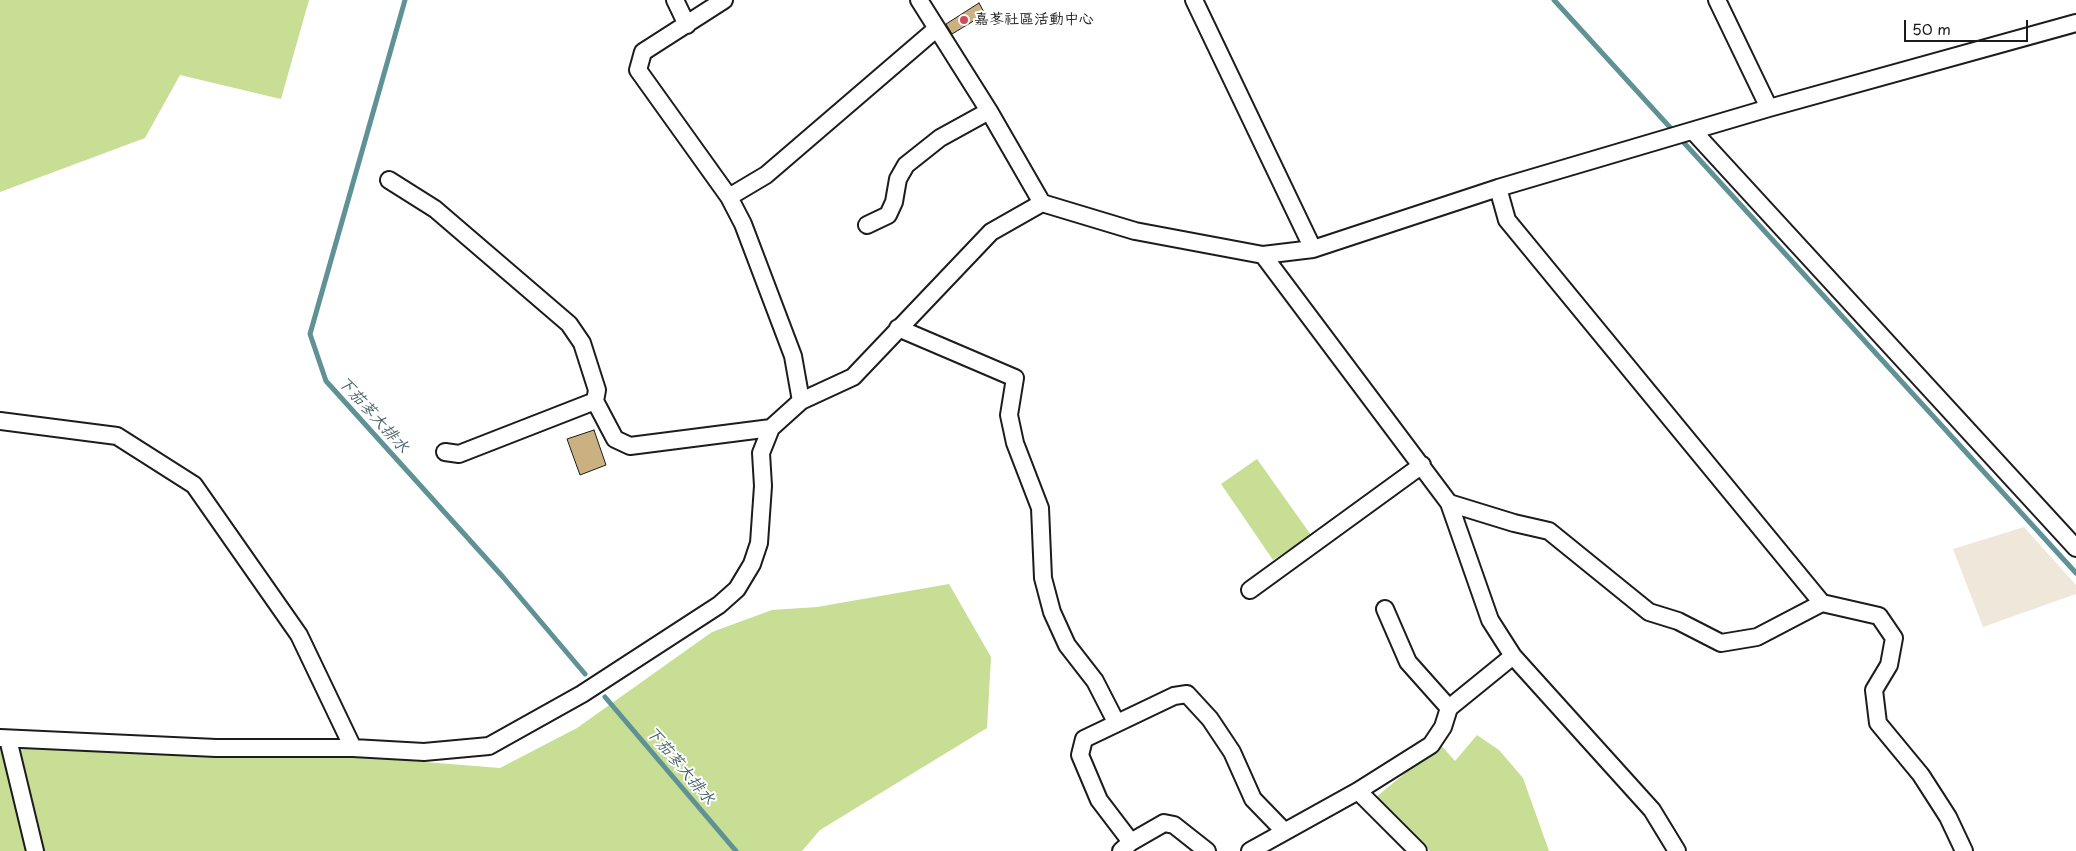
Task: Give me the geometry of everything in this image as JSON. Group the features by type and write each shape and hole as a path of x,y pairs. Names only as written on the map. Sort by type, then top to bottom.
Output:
{"street":[{"path":"675,0 687,25"},
{"path":"724,0 643,52 638,70 729,197 758,260 793,356 801,401"},
{"path":"919,0 989,111 1042,203 1135,231 1263,254 1313,249 1498,188 1769,108 2076,23"},
{"path":"1194,0 1313,249"},
{"path":"1716,0 1769,108"},
{"path":"729,197 766,175 936,29"},
{"path":"867,225 888,215 894,202 898,179 906,164 940,138 989,111"},
{"path":"1693,131 2076,548"},
{"path":"389,180 434,209 569,324 582,343 597,390 596,401 615,439 630,446 771,428"},
{"path":"1498,188 1507,220 1822,603 1879,616 1894,638 1889,665 1874,690 1878,723 1921,775 1948,817 1964,851"},
{"path":"35,851 4,738 216,748 353,748 424,752 489,746 582,694 720,605 737,589 752,564 759,544 763,486 761,452 771,428 801,401 853,376 991,232 1042,203"},
{"path":"1263,254 1449,503 1490,620 1513,656 1652,810 1677,851"},
{"path":"898,328 1015,378 1009,415 1015,443 1040,508 1043,578 1052,612 1068,646 1095,681 1116,722"},
{"path":"445,452 458,454 596,401"},
{"path":"0,421 117,436 194,485 299,635 353,748"},
{"path":"1250,590 1422,465"},
{"path":"1449,503 1514,523 1549,531 1649,612 1678,621 1721,643 1757,637 1822,603"},
{"path":"1385,609 1408,662 1449,708"},
{"path":"1250,851 1284,830 1358,791 1431,745 1443,727 1449,708 1513,656"},
{"path":"1207,851 1174,825 1164,823 1126,846 1100,800 1080,755 1084,739 1116,722 1174,696 1187,694 1210,718 1232,752 1253,799 1284,830"},
{"path":"1358,791 1418,851"}],"shaded area":[{"path":"2024,527 2076,585 2076,594 1983,627 1953,549"}],"green space":[{"path":"0,0 309,0 281,99 180,75 145,138 0,192"},
{"path":"1257,459 1311,535 1273,560 1221,484"},
{"path":"949,584 991,657 987,728 820,830 802,851 0,851 0,728 500,768 577,728 712,632 772,610 817,607"},
{"path":"1477,735 1499,750 1523,778 1549,851 1430,851 1375,798 1440,744 1455,761"}],"building":[{"name":"嘉苳社區活動中心","path":"979,3 985,14 952,34 946,24"},
{"path":"594,430 606,465 580,475 567,439"}],"waterway":[{"name":"下茄苳大排水","path":"405,0 310,334 326,381 503,577 585,674"},
{"path":"1554,0 2076,573"},
{"name":"下茄苳大排水","path":"605,697 736,851"}],"place":[{"name":"嘉苳社區活動中心","path":"964,20"}]}
